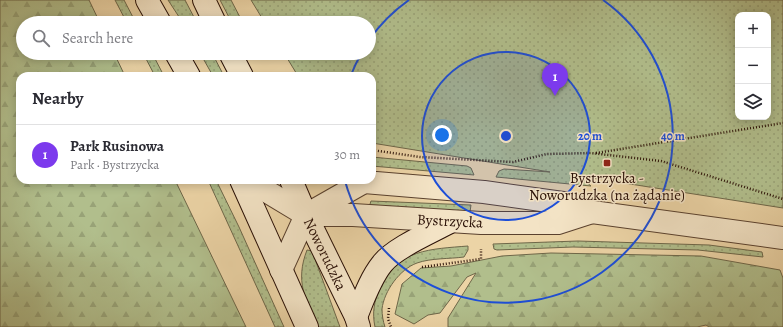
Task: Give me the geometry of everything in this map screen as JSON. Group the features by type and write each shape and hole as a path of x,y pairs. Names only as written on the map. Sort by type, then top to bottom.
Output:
{"street":[{"path":"147,0 156,16"},
{"path":"204,0 212,16"},
{"path":"180,60 187,72"},
{"path":"234,60 240,72"},
{"name":"Bystrzycka","path":"376,182 484,192 570,204 592,212 783,238"},
{"path":"243,184 307,327"},
{"path":"255,184 306,215 281,270"},
{"name":"Noworudzka","path":"293,184 306,215 358,322"},
{"name":"Bystrzycka","path":"306,215 356,184"},
{"name":"Bystrzycka","path":"306,215 353,215 481,223 558,223 592,212"},
{"path":"358,322 369,287 382,263 401,248 450,222"}],"path":[{"path":"376,151 420,157 513,162 547,154 591,153 783,123"},
{"path":"591,153 662,161 783,199"},
{"path":"420,267 481,259"},
{"path":"389,304 388,319 391,327"}],"green space":[{"path":"0,0 89,0 97,16 16,16 16,60 117,60 123,72 16,72 16,184 177,184 246,327 0,327"},
{"path":"115,0 124,0 132,16 123,16"},
{"path":"168,0 185,0 193,16 178,16"},
{"path":"220,0 231,0 239,16 228,16"},
{"path":"251,0 783,0 783,208 579,176 591,186 496,177 499,171 504,169 550,172 376,144 376,72 296,72 288,60 376,60 376,16 261,16"},
{"path":"147,60 156,60 162,72 153,72"},
{"path":"204,60 216,60 222,72 211,72"},
{"path":"376,157 467,166 471,168 474,175 376,166"},
{"path":"210,184 218,184 284,327 275,327"},
{"path":"371,201 471,205 470,212 372,205 370,204"},
{"path":"578,241 709,245 762,252 763,257 698,250 573,247 497,250 494,249 493,244"},
{"path":"468,246 468,250 464,257 422,261 411,266 399,275 389,288 383,302 382,314 385,327 375,327 374,307 376,298 387,275 395,265 405,258 429,250"},
{"path":"307,250 312,251 340,327 318,327 309,308 303,290 302,281 303,261"},
{"path":"551,253 701,256 780,270 783,278 783,327 709,327 706,325 697,327 448,327 448,318 476,273 467,277 440,313 428,315 414,324 395,314 402,284 421,268 451,266 502,256"}],"place":[{"name":"Park Rusinowa","path":"555,96"},
{"name":"Bystrzycka - Noworudzka (na żądanie)","path":"607,163"}]}
